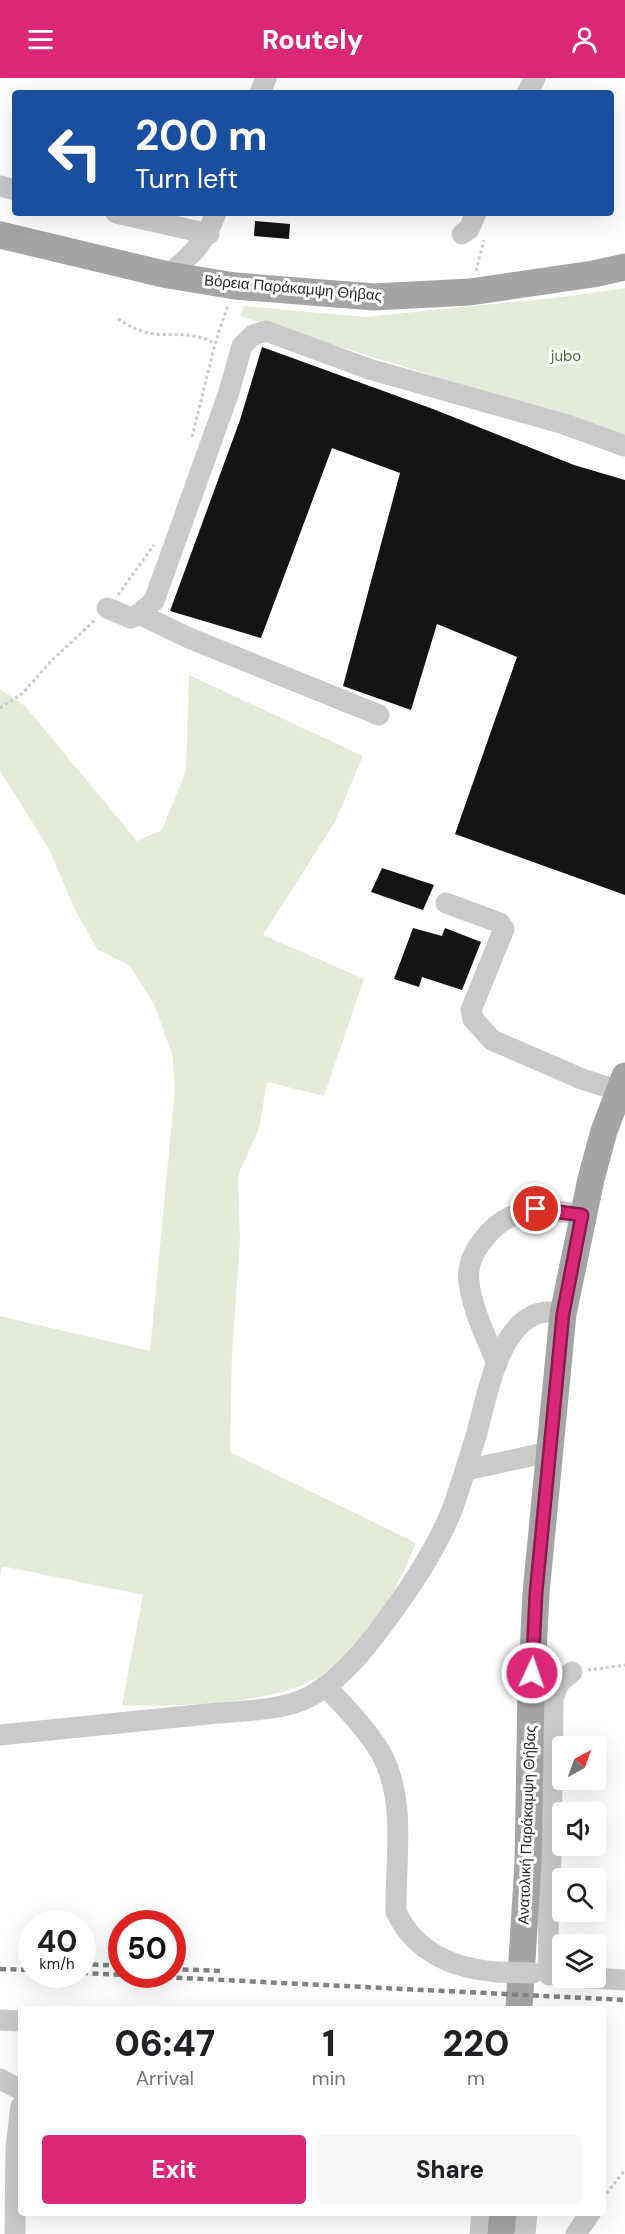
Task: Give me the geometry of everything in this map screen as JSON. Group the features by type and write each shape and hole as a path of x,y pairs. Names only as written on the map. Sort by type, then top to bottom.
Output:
{"main road":[{"name":"Βόρεια Παράκαμψη Θήβας","path":"0,235 168,275 235,286 374,297 470,292 593,274 625,267"},
{"name":"Ανατολική Παράκαμψη Θήβας","path":"519,2006 529,1852 531,1693 536,1593 563,1314 582,1215 604,1131 622,1083"},
{"path":"501,2234 503,2216"}],"street":[{"path":"129,216 209,234"},
{"path":"168,275 197,251 209,234 215,216"},
{"path":"462,234 469,229 475,216"},
{"path":"107,608 131,618 154,601 228,395 242,346 253,335 266,331 369,369 564,424 625,446"},
{"path":"139,614 189,638 379,715"},
{"path":"446,903 500,923 504,929 471,1010 473,1019 492,1040 582,1079 622,1083"},
{"path":"497,1364 468,1281 471,1256 490,1228 515,1214 536,1209 582,1215"},
{"path":"0,1735 261,1709 305,1699 325,1686 363,1649 399,1602 450,1513 466,1470 497,1364 507,1341 519,1326 532,1316 546,1311 563,1314"},
{"path":"466,1470 549,1452"},
{"path":"325,1686 368,1734 389,1774 396,1808 396,1912 404,1929 422,1947 457,1965 496,1972 548,1975 553,1699 559,1683 572,1672"},
{"path":"606,1979 625,1980"},
{"path":"0,2020 18,2021"},
{"path":"0,2079 18,2088"},
{"path":"15,2234 18,2131"},
{"path":"480,2234 482,2216"},
{"path":"525,2234 527,2216"},
{"path":"576,2234 588,2216"}],"path":[{"path":"470,292 484,239"},
{"path":"192,439 215,344 235,286"},
{"path":"118,319 134,329 153,334 196,335 215,344"},
{"path":"0,708 23,693 50,662 107,608 134,575 158,539"},
{"path":"572,1672 625,1665"},
{"path":"606,2194 625,2170"}],"green space":[{"name":"jubo","path":"625,288 625,435 240,316 244,306 365,317 563,297"},
{"path":"189,675 363,756 335,822 263,935 364,979 324,1096 267,1082 259,1129 238,1175 240,1241 232,1355 230,1452 416,1543 399,1581 378,1618 351,1651 319,1677 299,1686 250,1699 195,1704 122,1705 143,1595 2,1566 0,1577 0,1316 150,1351 175,1088 172,1054 154,1004 130,966 97,949 75,910 49,849 0,771 0,689 25,706 137,841 162,830 186,771"}],"building":[{"path":"255,221 290,224 289,239 254,236"},
{"path":"262,347 433,409 574,465 625,480 625,895 455,834 517,657 437,624 411,710 343,686 400,473 332,448 261,638 170,611 240,420"},
{"path":"382,868 434,885 423,910 371,892"},
{"path":"413,928 442,936 445,928 481,942 462,990 422,977 419,987 394,979"}],"railway":[{"path":"96,1965 108,1965"},
{"path":"0,1969 18,1970"},
{"path":"186,1970 223,1971"},
{"path":"96,1974 625,2000"}],"route":[{"path":"532,1673 536,1593 563,1314 582,1215 536,1209"}]}
